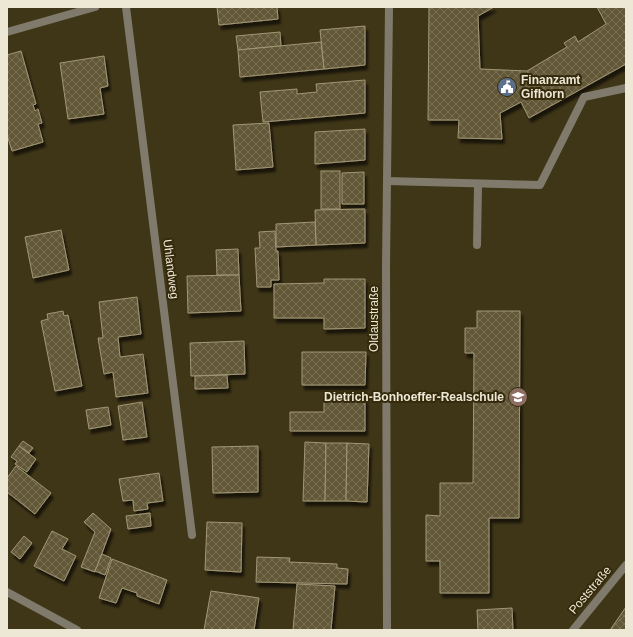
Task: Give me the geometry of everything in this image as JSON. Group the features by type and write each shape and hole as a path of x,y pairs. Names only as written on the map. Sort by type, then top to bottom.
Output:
{"street":[{"path":"7,32 95,7"},
{"name":"Uhlandweg","path":"126,7 192,535"},
{"name":"Oldaustraße","path":"387,630 389,7"},
{"path":"388,181 540,185 584,97 626,88"},
{"path":"477,245 478,184"},
{"name":"Poststraße","path":"573,630 626,564"},
{"path":"7,592 77,630"}],"building":[{"path":"217,7 277,7 278,19 219,25"},
{"name":"Finanzamt Gifhorn","path":"429,7 494,7 478,16 480,69 527,71 567,47 564,43 575,36 578,42 606,24 597,7 626,7 626,64 529,118 521,102 500,113 502,139 458,138 459,120 428,120"},
{"path":"365,26 365,65 324,69 320,30"},
{"path":"280,32 281,46 238,50 236,36"},
{"path":"321,42 324,69 240,77 238,50"},
{"path":"21,51 36,104 33,105 35,111 38,109 42,123 38,124 43,142 12,151 7,135 7,55"},
{"path":"104,56 108,86 100,88 104,114 68,119 60,63"},
{"path":"365,80 365,113 263,122 260,92 297,89 297,94 317,92 316,84"},
{"path":"269,123 273,167 236,170 233,125"},
{"path":"365,129 365,160 315,164 315,132"},
{"path":"321,171 340,171 340,209 321,209"},
{"path":"364,172 364,204 342,204 342,173"},
{"path":"365,209 365,243 316,245 315,210"},
{"path":"315,222 316,245 276,247 276,224"},
{"path":"61,230 69,270 33,278 25,237"},
{"path":"275,231 276,251 278,251 279,280 271,280 271,287 257,287 255,248 260,248 259,232"},
{"path":"238,249 239,275 217,275 216,250"},
{"path":"239,275 241,311 188,313 187,276"},
{"path":"324,279 365,279 365,328 324,329 324,318 274,318 274,284 324,283"},
{"path":"137,297 141,334 118,337 120,357 143,354 148,393 116,397 113,372 104,374 98,338 103,338 99,302"},
{"path":"63,311 64,316 68,315 82,386 55,391 41,321 48,319 47,314"},
{"path":"477,311 520,311 519,518 489,518 489,593 440,593 440,561 426,561 426,515 440,516 440,483 473,483 474,353 465,353 465,328 477,328"},
{"path":"244,341 245,374 191,376 190,343"},
{"path":"302,352 366,352 365,385 302,385"},
{"path":"227,375 228,388 195,389 195,376"},
{"path":"365,398 365,431 290,431 290,412 324,412 324,399"},
{"path":"142,402 147,437 123,440 118,406"},
{"path":"108,407 111,425 89,429 86,410"},
{"path":"23,441 33,448 29,453 19,446"},
{"path":"305,442 326,443 325,501 303,501"},
{"path":"326,443 347,443 346,501 325,501"},
{"path":"347,443 369,444 367,502 346,501"},
{"path":"19,446 36,459 27,472 15,464 17,461 11,457"},
{"path":"258,446 258,492 213,493 212,447"},
{"path":"16,466 51,493 35,514 7,492 7,478"},
{"path":"159,473 163,501 147,503 148,509 134,511 133,500 123,501 119,479"},
{"path":"93,513 111,529 95,572 81,567 95,532 84,522"},
{"path":"150,513 151,526 128,529 126,516"},
{"path":"207,522 242,523 241,572 205,570"},
{"path":"52,531 68,539 62,549 76,556 64,581 34,566"},
{"path":"24,536 32,543 20,559 11,552"},
{"path":"102,554 111,558 105,575 95,571"},
{"path":"257,557 290,558 289,562 337,564 337,568 348,569 347,584 256,582"},
{"path":"112,559 167,580 159,604 137,596 137,593 122,588 116,603 99,598"},
{"path":"297,584 335,586 331,630 293,630"},
{"path":"211,591 259,598 254,630 204,630"},
{"path":"626,607 626,630 610,630"},
{"path":"512,608 513,630 478,630 477,610"}],"place":[{"name":"Finanzamt Gifhorn","path":"507,87"},
{"name":"Dietrich-Bonhoeffer-Realschule","path":"518,397"}]}
